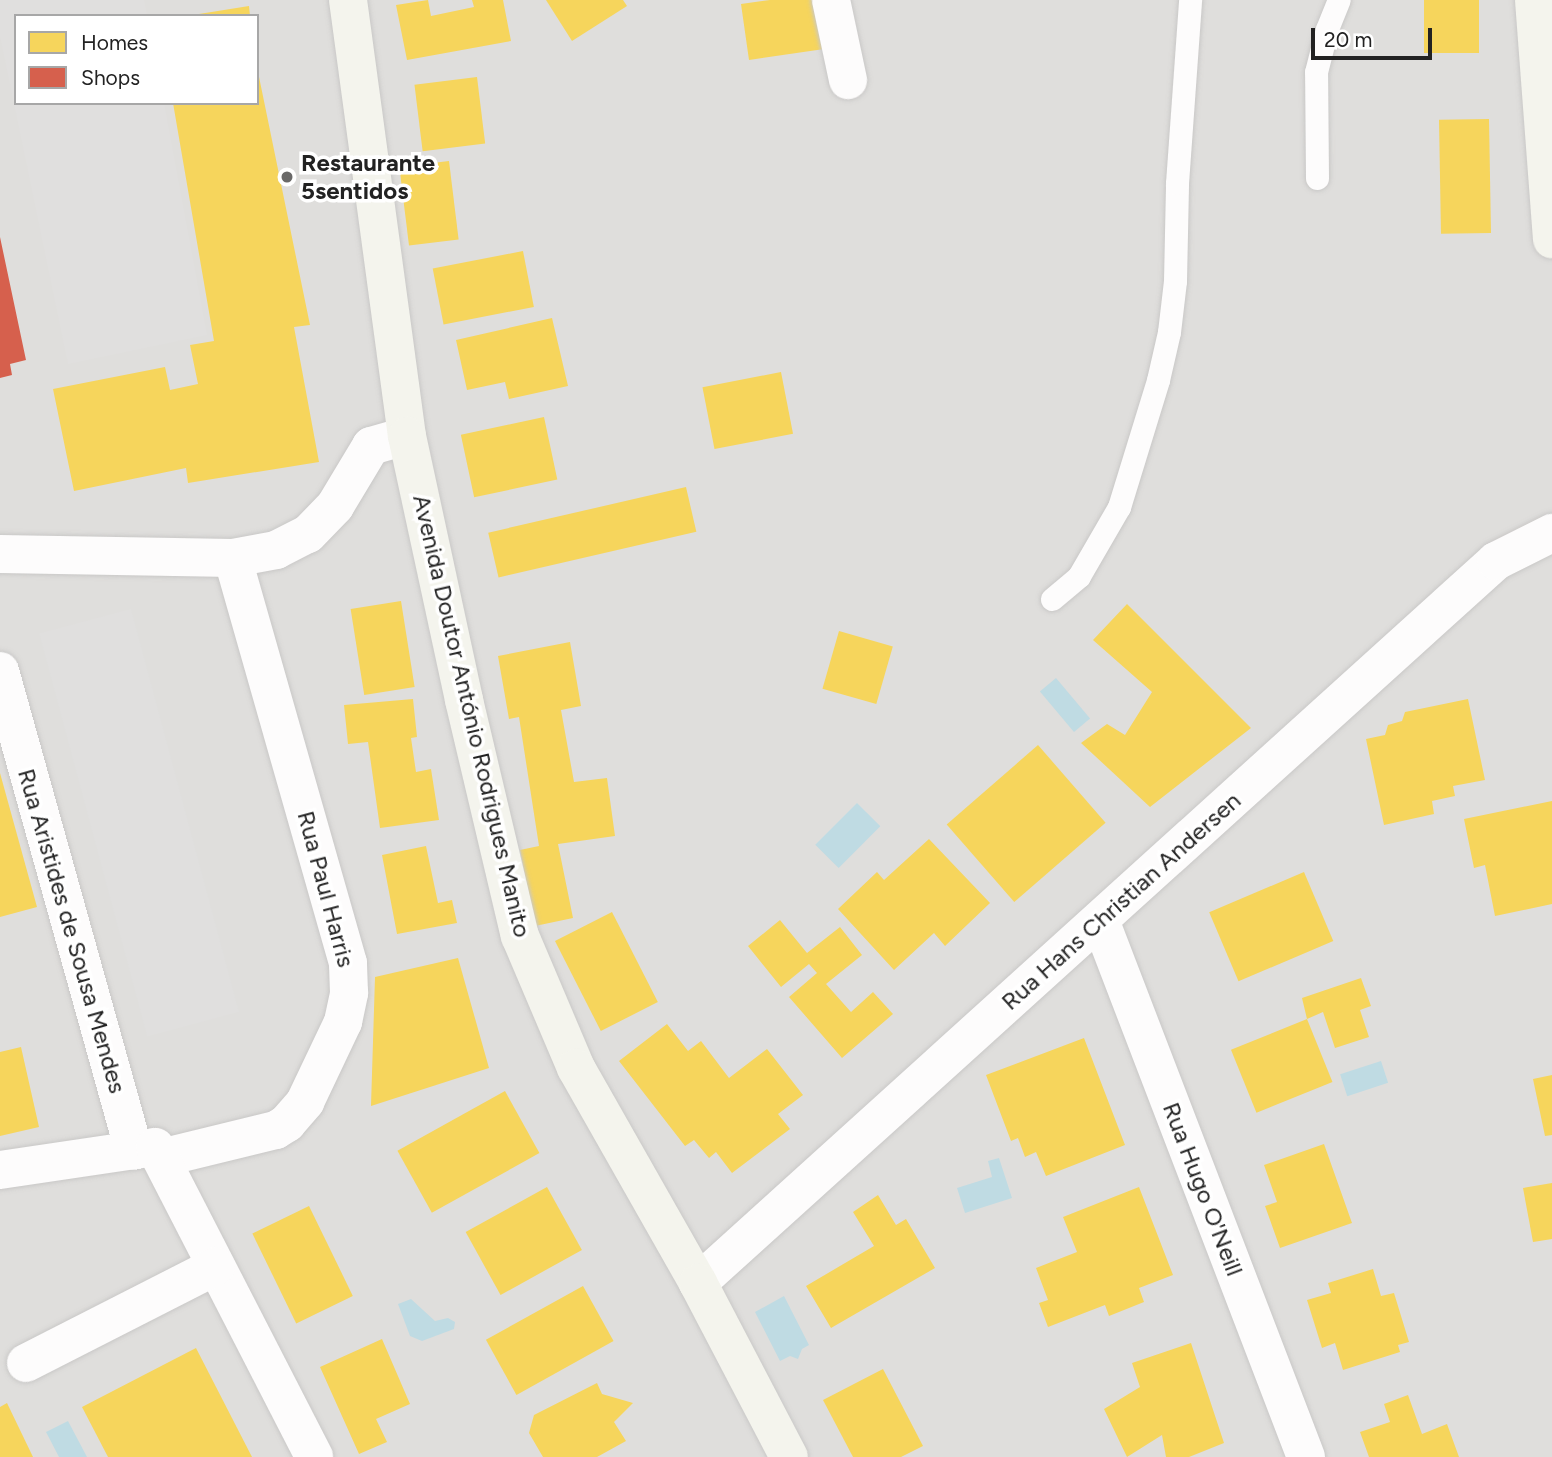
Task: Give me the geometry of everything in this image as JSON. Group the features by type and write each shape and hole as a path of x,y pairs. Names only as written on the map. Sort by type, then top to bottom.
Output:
{"street":[{"name":"Avenida Doutor António Rodrigues Manito","path":"348,0 407,436 464,700 520,936 576,1068 698,1283 789,1457"},
{"path":"831,0 849,80"},
{"path":"1534,0 1552,239"},
{"path":"0,554 233,558 276,550 308,534 335,506 371,446 407,436"},
{"name":"Rua Hans Christian Andersen","path":"698,1283 1496,561 1552,533"},
{"name":"Rua Paul Harris","path":"0,1170 150,1152 276,1130 287,1123 305,1102 338,1034 349,993 348,963 233,558"},
{"name":"Rua Aristides de Sousa Mendes","path":"0,671 150,1152 216,1266 314,1457"},
{"name":"Rua Hugo O'Neill","path":"1100,920 1306,1457"},
{"path":"26,1363 216,1266"}],"lane":[{"path":"1052,599 1079,576 1119,507 1158,380 1175,281 1177,183 1190,0"},
{"path":"1317,178 1316,72 1327,29 1339,0"}],"shaded area":[{"path":"0,0 1552,0 1552,1457 0,1457"},
{"path":"0,0 144,0 147,14 14,14 14,104 0,36"},
{"path":"14,105 164,105 207,335 68,364"},
{"path":"131,609 239,1012 147,1036 39,634"}],"water":[{"path":"1056,678 1090,719 1074,732 1040,691"},
{"path":"857,803 880,826 839,868 815,845"},
{"path":"1381,1061 1388,1083 1347,1096 1340,1074"},
{"path":"999,1158 1012,1198 965,1213 957,1188 992,1177 988,1161"},
{"path":"784,1296 809,1345 802,1349 798,1359 790,1356 780,1361 755,1312"},
{"path":"411,1299 435,1321 448,1318 455,1322 454,1329 422,1341 410,1336 398,1304"},
{"path":"68,1421 87,1457 59,1457 46,1432"}],"building: Homes":[{"path":"428,0 431,16 474,7 472,0 503,0 511,41 407,60 396,5"},
{"path":"546,0 623,0 627,6 572,41"},
{"path":"770,0 823,0 831,48 749,60 741,4"},
{"path":"1424,0 1479,0 1479,53 1424,53"},
{"path":"249,6 250,14 199,14"},
{"path":"259,77 310,325 294,327 319,462 188,483 186,468 74,491 53,389 165,367 170,390 198,384 190,345 214,341 173,105 259,105"},
{"path":"477,77 485,144 423,151 414,85"},
{"path":"1489,119 1491,233 1441,234 1439,120"},
{"path":"449,161 459,239 409,246 399,167"},
{"path":"523,251 534,307 444,325 433,269"},
{"path":"552,318 568,386 509,399 505,382 467,390 456,340"},
{"path":"781,372 793,434 714,449 702,387"},
{"path":"544,417 557,480 474,497 461,435"},
{"path":"686,487 696,532 499,577 488,533"},
{"path":"401,601 415,687 364,695 351,609"},
{"path":"1127,604 1251,728 1150,807 1081,743 1107,724 1125,735 1152,692 1093,640"},
{"path":"839,631 893,646 876,704 822,689"},
{"path":"570,642 581,706 561,710 574,782 607,778 615,836 558,844 573,918 535,926 520,850 539,846 519,717 509,719 498,656"},
{"path":"413,699 417,737 411,738 416,772 431,769 439,820 380,828 368,742 348,744 344,705"},
{"path":"1468,699 1485,780 1453,786 1455,796 1432,801 1434,814 1384,825 1366,739 1385,735 1388,725 1402,721 1405,712"},
{"path":"1038,745 1106,823 1014,902 947,824"},
{"path":"0,773 37,907 0,917"},
{"path":"1552,801 1552,904 1495,916 1485,865 1474,868 1464,819"},
{"path":"929,839 990,903 945,946 934,933 894,970 838,909 877,872 884,880"},
{"path":"426,846 438,903 452,900 457,923 397,934 382,855"},
{"path":"1304,872 1333,941 1238,981 1209,912"},
{"path":"612,912 658,1002 601,1031 555,941"},
{"path":"780,920 807,953 840,927 862,955 826,984 851,1012 873,992 893,1014 842,1058 789,997 817,973 809,964 781,987 748,946"},
{"path":"458,958 489,1068 371,1106 375,977"},
{"path":"1361,978 1371,1006 1360,1010 1369,1037 1335,1048 1323,1012 1307,1019 1302,998"},
{"path":"1307,1019 1332,1082 1256,1113 1231,1050"},
{"path":"667,1024 688,1051 701,1041 729,1078 767,1049 803,1095 778,1114 790,1129 732,1173 716,1152 709,1158 694,1140 685,1146 619,1061"},
{"path":"1084,1038 1125,1145 1046,1176 1036,1152 1025,1157 1018,1138 1011,1141 986,1075"},
{"path":"21,1047 39,1127 0,1136 0,1052"},
{"path":"1552,1075 1552,1135 1545,1136 1533,1079"},
{"path":"505,1091 539,1153 432,1213 397,1151"},
{"path":"1324,1144 1352,1223 1280,1248 1265,1206 1277,1202 1264,1165"},
{"path":"1552,1183 1552,1239 1533,1242 1523,1188"},
{"path":"547,1187 582,1250 501,1295 466,1232"},
{"path":"1139,1187 1173,1275 1139,1288 1144,1302 1109,1316 1105,1305 1048,1327 1039,1303 1048,1300 1036,1268 1077,1252 1063,1217"},
{"path":"878,1195 896,1225 906,1219 935,1268 831,1328 806,1286 874,1246 853,1212"},
{"path":"309,1206 353,1296 296,1323 252,1234"},
{"path":"1373,1269 1381,1296 1394,1293 1409,1342 1398,1345 1400,1352 1343,1370 1335,1343 1322,1348 1307,1300 1331,1293 1328,1283"},
{"path":"583,1286 614,1341 516,1395 486,1340"},
{"path":"382,1339 410,1404 376,1419 387,1442 359,1454 320,1367"},
{"path":"1191,1343 1224,1443 1189,1457 1166,1457 1162,1435 1127,1457 1104,1409 1140,1387 1132,1363"},
{"path":"196,1348 252,1457 108,1457 82,1407"},
{"path":"883,1369 923,1446 901,1457 853,1457 823,1400"},
{"path":"597,1383 602,1394 633,1403 614,1422 626,1441 597,1457 543,1457 529,1433 534,1415"},
{"path":"1408,1395 1422,1434 1447,1424 1459,1457 1369,1457 1360,1432 1390,1422 1384,1404"},
{"path":"7,1403 33,1457 0,1457 0,1407"}],"building: Shops":[{"path":"0,237 26,360 10,364 12,375 0,378"}],"place":[{"name":"Restaurante 5sentidos","path":"287,177"}]}
